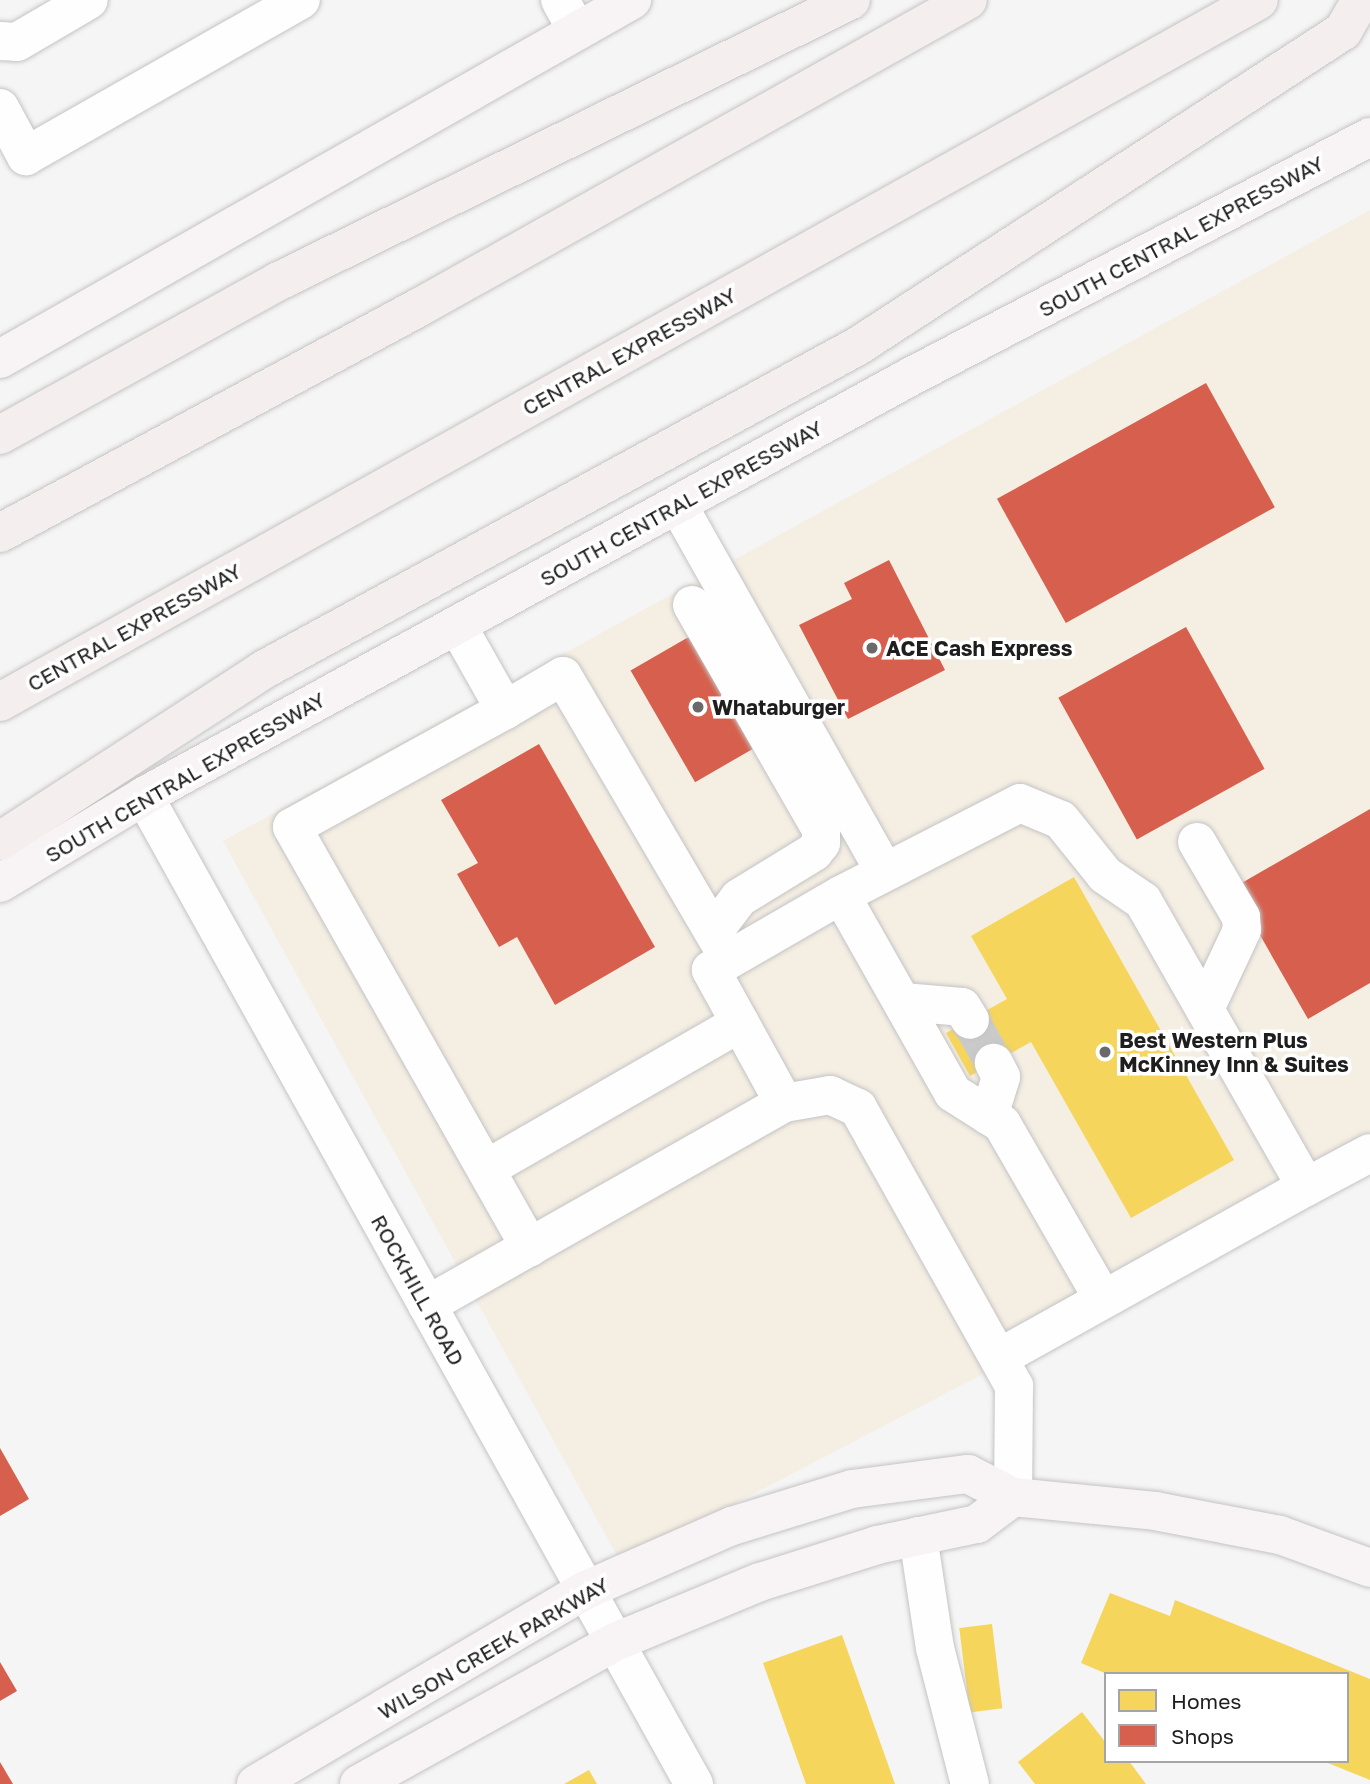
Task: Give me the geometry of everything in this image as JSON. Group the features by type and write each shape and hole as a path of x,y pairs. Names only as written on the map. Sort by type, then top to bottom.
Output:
{"highway":[{"path":"0,435 279,281 851,0"},
{"path":"0,533 418,307 968,0"},
{"name":"CENTRAL EXPRESSWAY","path":"0,702 1259,0"},
{"path":"0,841 263,670 858,346 1343,31 1360,0"}],"main road":[{"path":"0,359 568,16 632,0"},
{"name":"SOUTH CENTRAL EXPRESSWAY","path":"0,883 144,796 909,377 1370,137"},
{"name":"WILSON CREEK PARKWAY","path":"256,1784 586,1590 732,1526 852,1489 968,1474 1013,1497"},
{"path":"359,1784 615,1642 760,1582 918,1536 977,1524 1013,1497 1155,1511 1280,1535 1370,1568"}],"street":[{"path":"0,108 26,156 301,0"},
{"path":"0,41 17,42 72,4"},
{"path":"678,505 876,856"},
{"path":"692,605 821,829 821,843 814,852 739,898 719,940 711,970 784,1103"},
{"path":"457,625 505,710"},
{"path":"530,1247 292,827 563,676 719,940"},
{"name":"ROCKHILL ROAD","path":"144,796 694,1784"},
{"path":"719,940 876,856 1020,803 1045,809 1073,829 1104,875 1143,901 1307,1187"},
{"path":"1197,842 1241,917 1242,930 1205,1009"},
{"path":"719,940 841,895 876,856"},
{"path":"841,895 953,1093 1002,1124 1103,1299"},
{"path":"903,1002 962,1007 970,1020"},
{"path":"486,1168 740,1023"},
{"path":"989,1116 1001,1077 994,1063"},
{"path":"427,1305 784,1103 830,1095 858,1108 1014,1386 1013,1497"},
{"path":"999,1358 1370,1153"},
{"path":"918,1536 935,1648 970,1784"}],"shaded area":[{"path":"1370,210 1370,1172 621,1563 223,841"}],"building: Homes":[{"name":"Best Western Plus McKinney Inn & Suites","path":"1074,877 1234,1160 1131,1218 1031,1042 970,1076 946,1033 1007,999 971,936"},
{"path":"1110,1593 1170,1616 1175,1600 1370,1679 1370,1780 1328,1763 1349,1763 1349,1672 1104,1673 1081,1663"},
{"path":"992,1624 1002,1708 970,1712 959,1628"},
{"path":"842,1635 895,1784 806,1784 763,1663"},
{"path":"1082,1712 1104,1740 1104,1763 1130,1763 1146,1784 1035,1784 1018,1762"},
{"path":"589,1770 597,1784 564,1784"}],"building: Shops":[{"path":"1206,383 1275,507 1066,623 997,499"},
{"name":"ACE Cash Express","path":"889,560 945,670 848,719 799,625 852,599 844,583"},
{"path":"1186,627 1265,769 1137,839 1058,698"},
{"name":"Whataburger","path":"699,631 764,743 695,782 631,670"},
{"path":"539,744 655,947 555,1005 517,937 499,947 457,874 478,863 441,800"},
{"path":"1370,809 1370,983 1308,1019 1233,888"},
{"path":"0,1448 29,1499 0,1516"},
{"path":"0,1662 17,1691 0,1701"},
{"path":"0,1762 13,1784 0,1784"}],"tunnel":[{"path":"970,1020 994,1063"}],"place":[{"name":"ACE Cash Express","path":"872,648"},
{"name":"Whataburger","path":"698,707"},
{"name":"Best Western Plus McKinney Inn & Suites","path":"1105,1052"}]}
